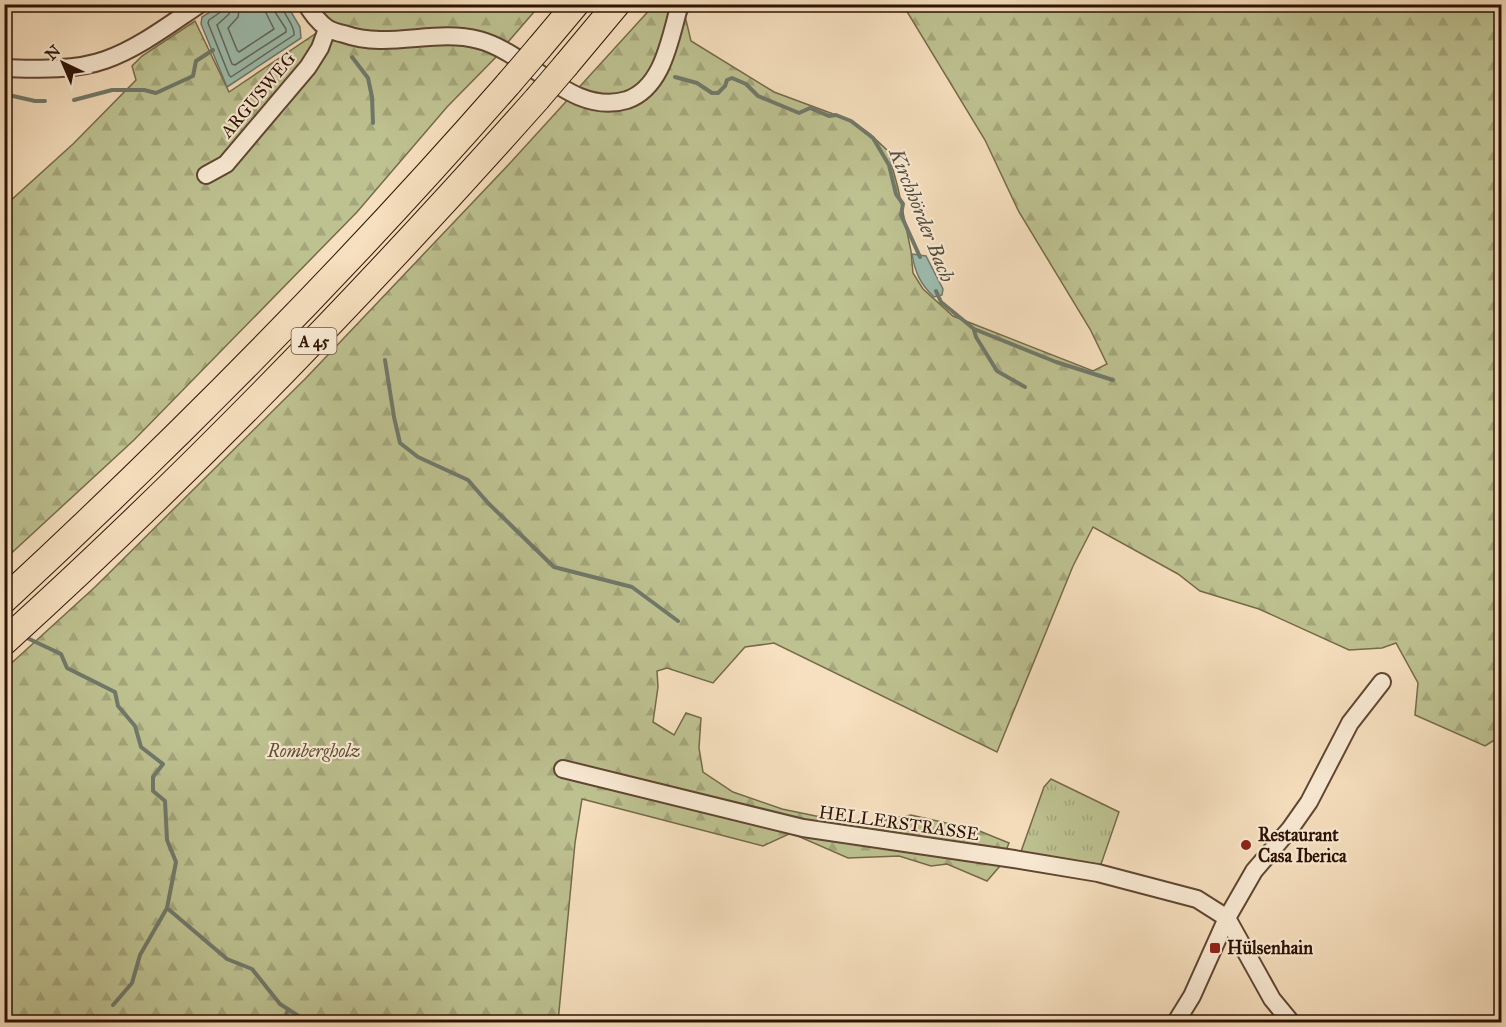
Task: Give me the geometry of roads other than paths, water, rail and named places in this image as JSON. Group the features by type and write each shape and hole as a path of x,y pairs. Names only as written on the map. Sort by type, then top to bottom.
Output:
{"highway":[{"name":"A 45","path":"4,600 293,320 439,163 576,4"},
{"name":"A 45","path":"4,642 81,573 275,382 372,281 537,99 617,4"}],"street":[{"path":"4,68 31,69 103,61 139,43 200,4"},
{"path":"306,4 327,29 352,37 376,41 458,36 482,40 505,51 573,94 590,101 613,102 637,96 653,81 668,45 680,4"},
{"name":"ARGUSWEG","path":"206,175 225,164 308,67 320,48 327,29"},
{"path":"1176,1023 1192,996 1227,918 1254,871 1290,829 1309,802 1350,723 1382,682"},
{"name":"HELLERSTRASSE","path":"563,770 803,828 1098,873 1197,899 1227,918"},
{"path":"1227,918 1272,999 1291,1023"}],"water":[{"path":"221,5 287,5 300,27 301,38 227,87 201,24 202,17"},
{"path":"912,254 926,256 943,289 942,295 934,297 925,287 917,272"}],"waterway":[{"path":"380,4 380,9"},
{"path":"74,100 112,90 144,90 156,93 193,76 196,61 213,50"},
{"path":"352,57 368,78 372,97 373,123"},
{"name":"Kirchhörder Bach","path":"675,77 697,83 712,93 718,93 727,80 732,78 746,84 758,96 799,113 810,108 829,116 836,115 851,121 873,138 889,165 896,194 903,204 901,215 920,257"},
{"path":"4,94 45,101"},
{"name":"Kirchhörder Bach","path":"936,291 941,302 974,329 1056,362 1113,380"},
{"path":"974,330 997,371 1025,387"},
{"path":"385,360 400,443 418,457 468,480 488,503 554,567 632,587 678,621"},
{"path":"25,637 61,654 67,668 115,692 118,706 135,726 141,747 163,764 153,777 153,791 165,801 167,840 176,862 167,908 227,959 252,969 280,1004 308,1022"},
{"path":"113,1005 132,983 140,955 167,908"},
{"path":"284,1022 288,1009"}],"place":[{"name":"Restaurant Casa Iberica","path":"1246,845"},
{"name":"Hülsenhain","path":"1215,948"}],"park label":[{"name":"Rombergholz","path":"314,751"}]}
